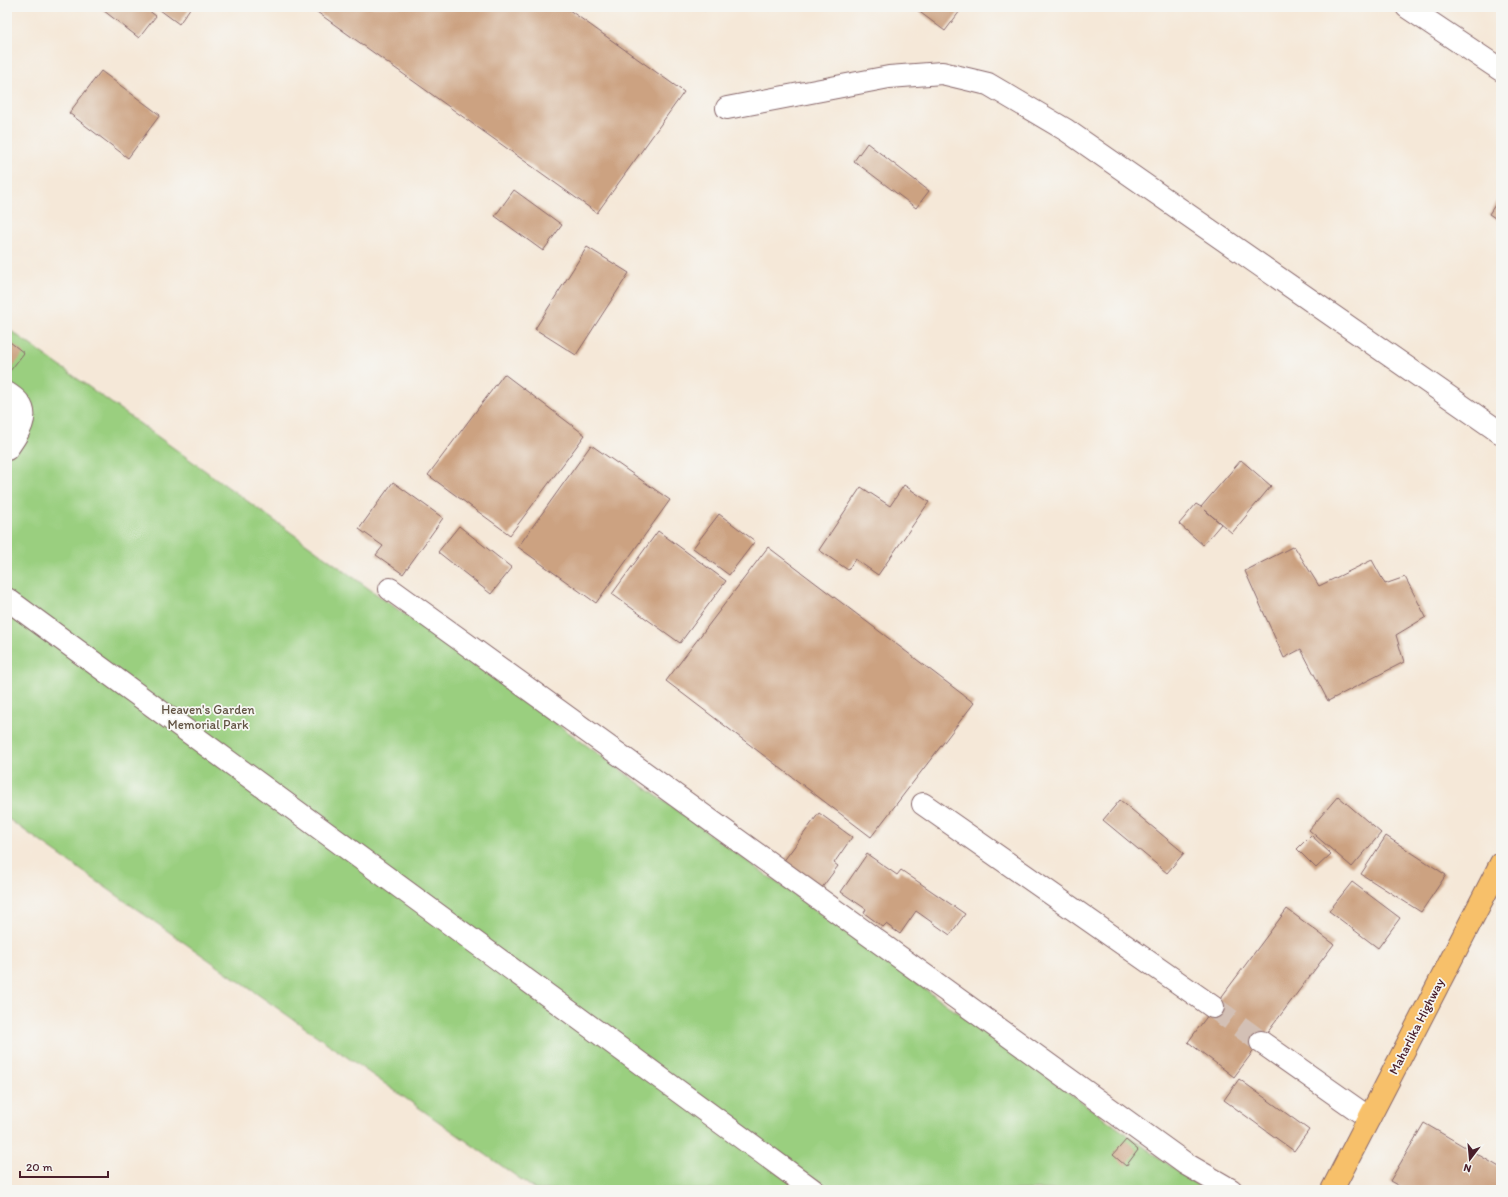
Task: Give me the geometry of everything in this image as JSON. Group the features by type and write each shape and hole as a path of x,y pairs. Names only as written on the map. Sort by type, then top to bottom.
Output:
{"main road":[{"name":"Maharlika Highway","path":"1332,1190 1501,863"}],"street":[{"path":"1407,7 1501,70"},
{"path":"728,108 889,77 942,73 988,84 1066,130 1501,433"},
{"path":"7,393 20,404 24,416 19,430 7,449"},
{"path":"390,589 1179,1159 1231,1190"},
{"path":"7,599 813,1190"},
{"path":"923,804 1213,1007"},
{"path":"1260,1042 1369,1118"}],"green space":[{"name":"Heaven's Garden Memorial Park","path":"7,328 1204,1190 536,1190 7,818"}],"building":[{"path":"99,7 144,7 156,16 139,38"},
{"path":"156,7 191,7 179,24"},
{"path":"310,7 565,7 684,92 597,213"},
{"path":"699,7 708,7 705,11"},
{"path":"913,7 963,7 945,31"},
{"path":"101,71 160,115 128,158 69,113"},
{"path":"867,143 929,191 916,208 854,161"},
{"path":"514,190 562,225 543,251 495,216"},
{"path":"1501,196 1501,222 1489,214"},
{"path":"587,247 629,273 576,355 535,329"},
{"path":"10,342 24,353 10,371 7,369 7,346"},
{"path":"504,374 585,435 510,535 428,475"},
{"path":"591,445 670,500 596,603 518,547"},
{"path":"1241,460 1271,486 1232,533 1205,510 1221,524 1203,545 1179,524 1196,504 1201,507"},
{"path":"393,482 443,518 403,574 376,555 383,546 359,529"},
{"path":"904,485 929,502 878,575 855,559 848,570 819,550 861,487 890,506"},
{"path":"719,514 755,541 729,575 693,548"},
{"path":"459,526 512,568 491,594 438,552"},
{"path":"658,531 726,581 680,643 612,594"},
{"path":"1294,546 1319,586 1372,560 1385,584 1405,577 1426,617 1396,635 1404,662 1328,701 1301,649 1284,658 1245,571"},
{"path":"768,547 974,703 871,837 666,681"},
{"path":"1338,796 1381,833 1352,867 1309,830"},
{"path":"1120,800 1184,853 1167,873 1103,820"},
{"path":"819,813 852,837 834,863 838,866 821,889 783,862"},
{"path":"1311,835 1331,854 1316,868 1297,849"},
{"path":"1386,836 1446,875 1421,912 1361,874"},
{"path":"867,854 897,875 901,870 965,914 950,935 916,911 900,934 886,924 883,927 864,913 866,909 841,892"},
{"path":"1352,882 1400,918 1378,948 1329,911"},
{"path":"1287,909 1334,944 1234,1077 1188,1042"},
{"path":"1239,1079 1309,1130 1294,1151 1224,1100"},
{"path":"1424,1123 1501,1168 1501,1190 1406,1190 1390,1181"},
{"path":"1126,1140 1138,1150 1126,1166 1113,1155"}],"tunnel":[{"path":"1213,1007 1261,1042"}]}
